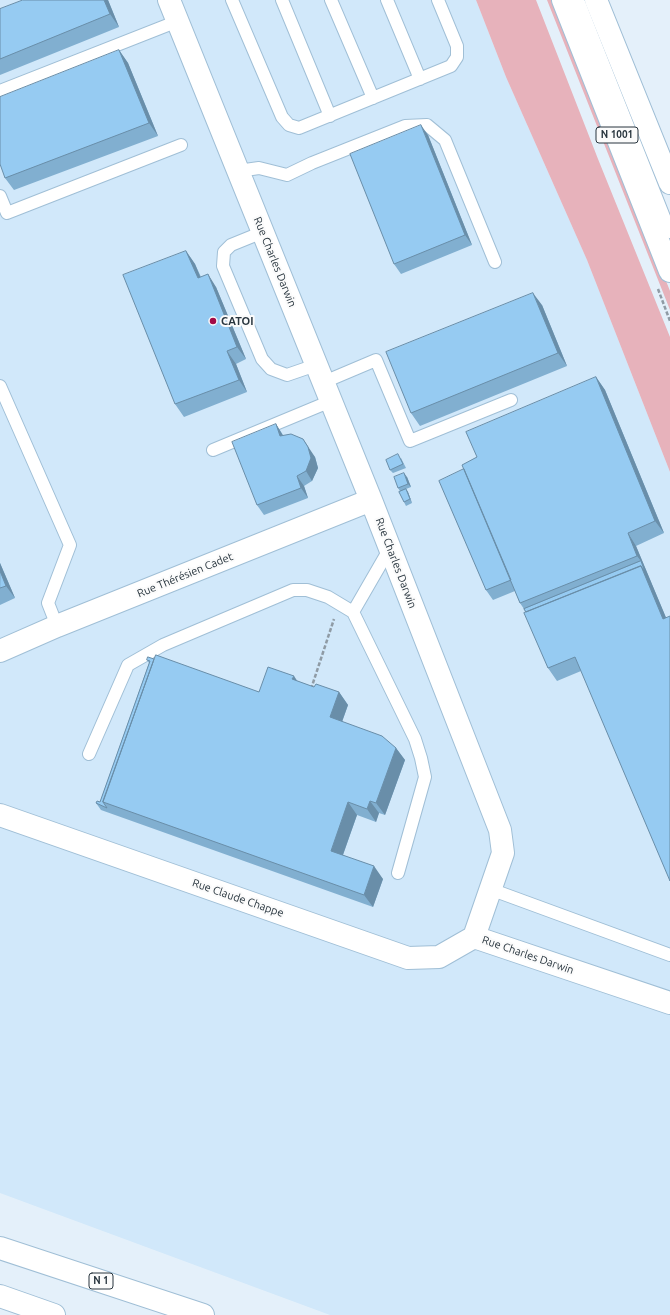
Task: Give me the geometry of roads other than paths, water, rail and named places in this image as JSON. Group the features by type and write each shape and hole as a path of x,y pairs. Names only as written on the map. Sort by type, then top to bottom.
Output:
{"main road":[{"name":"Rue Charles Darwin","path":"169,0 372,500 500,830 502,853 474,937 670,1003"},
{"name":"N 1001","path":"563,0 670,271"},
{"name":"N 1001","path":"596,0 670,183"},
{"name":"Rue Thérésien Cadet","path":"0,651 57,626 372,500"},
{"name":"Rue Claude Chappe","path":"0,815 408,958 439,957 474,937"},
{"name":"N 1","path":"0,1248 203,1315"},
{"path":"0,1296 54,1315"}],"lane":[{"path":"232,0 282,117 289,125 299,128 451,66 457,57 457,46 438,0"},
{"path":"282,0 330,116"},
{"path":"331,0 373,98"},
{"path":"387,0 420,79"},
{"name":"N 1001","path":"578,0 670,232"},
{"path":"0,91 178,21"},
{"path":"238,172 259,168 288,175 312,163 405,126 427,125 445,140 495,262"},
{"path":"0,196 7,213 181,145"},
{"path":"263,232 231,245 224,252 223,266 262,359 266,364 271,369 324,383"},
{"path":"213,450 324,383 376,360 410,441 511,400"},
{"path":"0,386 70,545 48,603 57,626"},
{"path":"353,612 390,548"},
{"path":"89,754 128,665 163,645 293,590 307,590 328,597 353,612 415,739 421,758 425,777 398,873"},
{"path":"490,889 670,955"}],"place":[{"name":"CATOI","path":"213,321"}]}
